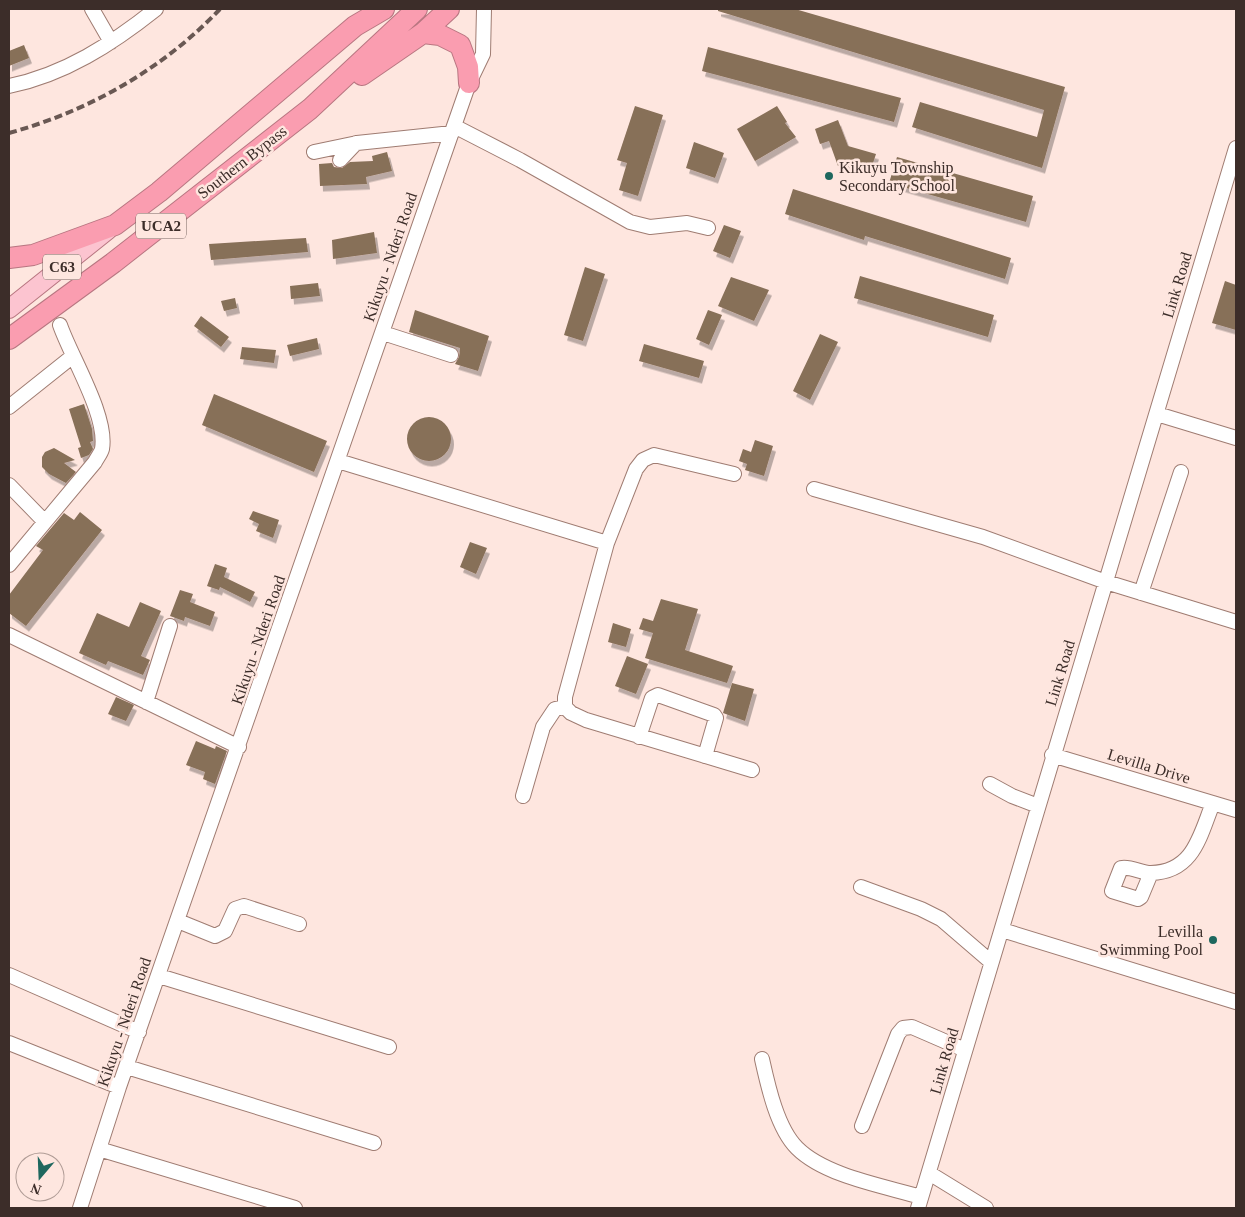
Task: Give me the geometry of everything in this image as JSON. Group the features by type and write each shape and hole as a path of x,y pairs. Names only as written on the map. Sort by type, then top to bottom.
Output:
{"highway":[{"path":"355,26 370,9"},
{"name":"Southern Bypass","path":"115,225 159,192 355,26 384,9"},
{"name":"Southern Bypass","path":"9,339 113,263 310,109 417,9"},
{"path":"310,109 423,33 449,9"},
{"path":"423,33 440,35 460,45 468,67 469,83"},
{"path":"9,258 34,255 115,225"}],"main road":[{"name":"Southern Bypass","path":"9,309 115,225"}],"street":[{"path":"92,9 111,42"},
{"path":"9,86 42,78 95,52 156,9"},
{"name":"Kikuyu - Nderi Road","path":"80,1208 119,1087 469,83 483,54 484,9"},
{"path":"314,152 357,142 453,129 520,160 630,222 650,227 686,222 708,228"},
{"path":"340,160 357,142"},
{"name":"Link Road","path":"920,1202 1002,930 1052,755 1232,176 1236,148"},
{"path":"9,565 95,462 102,450 100,428 92,400 60,325"},
{"path":"383,333 451,355"},
{"path":"9,407 73,356"},
{"path":"1157,414 1236,438"},
{"path":"734,474 664,456 648,457 636,469 607,543 565,698 565,707 571,713 586,720 752,770"},
{"path":"338,461 607,543"},
{"path":"1141,593 1181,472"},
{"path":"9,485 45,522"},
{"path":"814,489 983,537 1106,582 1236,622"},
{"path":"146,702 170,626"},
{"path":"9,634 239,747"},
{"path":"639,736 652,698 658,695 714,714 716,718 705,756"},
{"path":"523,796 543,727 555,710 565,707"},
{"name":"Levilla Drive","path":"1052,755 1236,810"},
{"path":"990,784 1012,796 1038,806"},
{"path":"1151,873 1188,859 1195,849 1212,803"},
{"path":"861,888 921,909 942,919 991,962"},
{"path":"178,921 215,936 225,931 235,909 244,906 299,924"},
{"path":"1002,930 1236,1002"},
{"path":"9,975 139,1032"},
{"path":"159,976 389,1047"},
{"path":"862,1126 898,1034 903,1028 912,1027 965,1050"},
{"path":"9,1043 119,1087"},
{"path":"762,1059 768,1085 778,1112 796,1147 810,1159 848,1176 920,1202"},
{"path":"127,1066 374,1143"},
{"path":"99,1149 294,1208"},
{"path":"929,1173 986,1208"}],"building":[{"path":"718,9 795,9 1065,87 1042,168 912,127 920,102 1037,137 1044,110 718,11"},
{"path":"24,45 29,58 9,66 9,51"},
{"path":"708,47 901,98 894,122 702,71"},
{"path":"635,106 663,115 638,196 619,190 627,163 617,160"},
{"path":"777,106 787,122 785,123 796,137 755,161 737,129"},
{"path":"838,120 848,146 876,154 872,166 855,161 838,166 829,141 820,144 815,129"},
{"path":"694,142 724,153 715,178 686,168"},
{"path":"387,152 392,171 366,177 367,184 320,186 319,164 332,163 334,167 342,168 350,162 373,161 372,156"},
{"path":"897,157 1033,196 1026,222 889,183"},
{"path":"793,189 1011,258 1005,279 865,236 864,240 785,214"},
{"path":"724,225 741,231 730,258 713,251"},
{"path":"374,232 377,253 333,259 332,240"},
{"path":"306,238 308,252 211,260 209,244"},
{"path":"585,267 605,274 583,341 564,335"},
{"path":"860,276 994,315 988,337 854,298"},
{"path":"731,277 769,290 754,321 718,306"},
{"path":"1225,281 1236,285 1236,330 1212,323"},
{"path":"318,283 320,296 291,299 290,286"},
{"path":"235,298 237,308 224,311 221,301"},
{"path":"415,310 489,336 478,371 455,364 459,357 460,348 409,332"},
{"path":"708,310 722,315 709,345 696,339"},
{"path":"201,316 229,337 221,347 194,326"},
{"path":"820,334 838,342 810,400 793,391"},
{"path":"317,338 319,349 290,356 287,345"},
{"path":"644,344 704,361 699,378 639,361"},
{"path":"242,347 276,350 274,363 240,359"},
{"path":"214,394 327,441 314,472 202,425"},
{"path":"84,404 92,429 93,441 90,442 93,449 89,455 81,458 78,448 81,447 69,409"},
{"path":"429,417 441,421 447,427 451,439 447,451 441,457 429,461 417,457 411,451 407,439 411,427 417,421"},
{"path":"755,440 773,446 764,476 745,470 747,464 739,461 743,449 751,452"},
{"path":"54,448 75,460 64,463 76,472 66,483 49,474 42,467 42,457 45,452"},
{"path":"253,511 279,520 273,538 256,531 259,524 249,519"},
{"path":"80,512 102,530 26,626 9,613 9,595 43,550 36,546 64,513 74,520"},
{"path":"470,542 487,548 476,574 460,567"},
{"path":"215,564 227,568 224,577 255,592 250,602 220,587 219,590 207,586"},
{"path":"180,590 193,594 190,602 215,612 210,626 185,617 184,621 170,616"},
{"path":"661,599 698,609 685,650 733,666 727,683 645,658 653,633 639,629 643,618 653,621"},
{"path":"140,602 161,611 141,656 150,660 143,675 108,661 106,665 79,653 97,613 129,627"},
{"path":"613,623 631,629 626,647 608,642"},
{"path":"627,656 648,664 636,694 615,686"},
{"path":"732,683 754,689 745,721 723,713"},
{"path":"116,697 134,705 126,721 108,714"},
{"path":"196,741 215,749 216,746 227,751 215,784 203,779 205,772 186,765"}],"railway":[{"path":"9,133 68,113 123,85 174,51 220,9"}],"place":[{"name":"Kikuyu Township Secondary School","path":"829,176"},
{"name":"Levilla Swimming Pool","path":"1213,940"}]}
